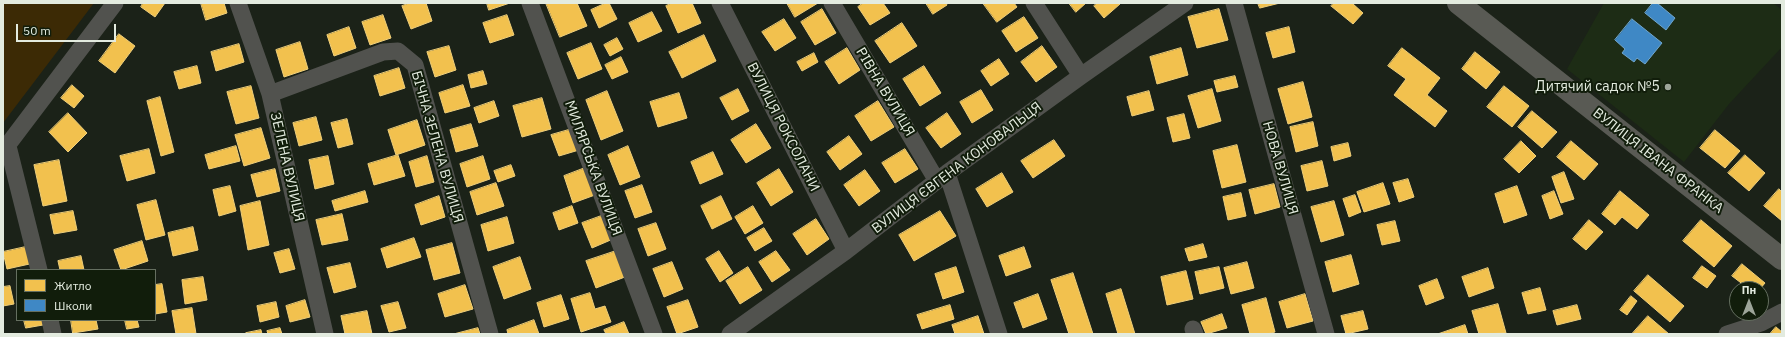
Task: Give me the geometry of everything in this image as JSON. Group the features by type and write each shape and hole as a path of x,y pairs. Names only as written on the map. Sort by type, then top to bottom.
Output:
{"main road":[{"name":"ВУЛИЦЯ ІВАНА ФРАНКА","path":"1458,3 1782,259"}],"street":[{"path":"39,269 5,149 115,3"},
{"name":"ЗЕЛЕНА ВУЛИЦЯ","path":"238,3 270,94 325,334"},
{"name":"МИЛЯРСЬКА ВУЛИЦЯ","path":"530,3 654,334"},
{"name":"ВУЛИЦЯ РОКСОЛАНИ","path":"720,3 846,251"},
{"name":"РІВНА ВУЛИЦЯ","path":"832,3 942,177 1000,334"},
{"path":"1034,3 1081,76"},
{"name":"ВУЛИЦЯ ЄВГЕНА КОНОВАЛЬЦЯ","path":"730,334 846,251 942,177 1081,76 1186,3"},
{"name":"НОВА ВУЛИЦЯ","path":"1234,3 1326,334"},
{"name":"БІЧНА ЗЕЛЕНА ВУЛИЦЯ","path":"270,94 383,52 398,51 415,65 490,334"},
{"path":"1727,334 1761,323 1782,312"},
{"path":"50,321 53,334"}],"shaded area":[{"path":"3,3 94,3 3,123"},
{"name":"Дитячий садок №5","path":"1604,3 1773,3 1782,10 1782,47 1729,104 1684,162 1567,69"}],"building: Житло":[{"path":"143,3 165,3 155,17 141,7"},
{"path":"201,3 224,3 227,13 206,20"},
{"path":"410,3 426,3 432,21 411,29 402,6"},
{"path":"487,3 510,3 489,10"},
{"path":"546,3 577,3 587,26 560,37"},
{"path":"609,3 617,19 599,28 591,10"},
{"path":"672,3 692,3 701,23 678,33 666,6"},
{"path":"787,3 818,3 795,17"},
{"path":"863,3 883,3 890,13 870,25 858,7"},
{"path":"926,3 946,3 947,5 933,14"},
{"path":"983,3 1014,3 1017,7 997,22"},
{"path":"1069,3 1086,3 1076,12"},
{"path":"1097,3 1120,4 1104,18 1094,6"},
{"path":"1258,3 1280,3 1260,8"},
{"path":"1334,3 1352,3 1363,13 1353,24 1331,6"},
{"path":"822,9 836,33 815,45 801,22"},
{"path":"1219,9 1228,40 1197,48 1188,17"},
{"path":"652,12 662,31 638,42 629,23"},
{"path":"383,15 391,38 370,45 362,22"},
{"path":"507,15 514,35 490,43 483,23"},
{"path":"1024,17 1038,38 1016,52 1002,31"},
{"path":"784,19 796,38 775,51 762,32"},
{"path":"902,23 917,46 890,63 875,41"},
{"path":"349,27 356,48 334,56 327,35"},
{"path":"1289,27 1295,52 1273,58 1266,33"},
{"path":"119,34 135,46 115,73 99,61"},
{"path":"704,35 716,61 682,78 669,52"},
{"path":"617,38 623,49 610,56 604,45"},
{"path":"300,42 308,69 284,77 276,50"},
{"path":"591,43 602,69 578,79 567,53"},
{"path":"239,44 244,62 216,71 211,52"},
{"path":"449,46 456,70 435,77 427,52"},
{"path":"1042,46 1057,67 1036,82 1021,62"},
{"path":"847,48 860,70 839,84 825,62"},
{"path":"1181,48 1188,75 1157,84 1150,57"},
{"path":"1402,48 1440,78 1427,95 1447,111 1435,127 1394,95 1406,79 1388,66"},
{"path":"1475,52 1500,72 1486,89 1462,69"},
{"path":"814,53 818,62 802,71 797,62"},
{"path":"621,57 628,72 612,79 605,65"},
{"path":"999,59 1009,74 991,86 981,71"},
{"path":"197,66 201,83 179,89 174,72"},
{"path":"924,66 941,93 920,106 903,79"},
{"path":"399,68 405,88 380,96 374,76"},
{"path":"483,71 487,84 471,88 468,75"},
{"path":"1235,76 1238,87 1217,92 1214,81"},
{"path":"1303,82 1312,117 1288,124 1278,89"},
{"path":"72,85 84,96 74,108 61,98"},
{"path":"463,85 470,106 445,113 439,93"},
{"path":"251,86 259,118 236,124 227,92"},
{"path":"1504,86 1529,106 1512,127 1487,107"},
{"path":"738,89 749,111 732,120 720,98"},
{"path":"1212,89 1221,121 1198,128 1188,96"},
{"path":"981,90 993,110 972,123 960,102"},
{"path":"607,91 623,131 601,140 586,100"},
{"path":"1149,91 1154,110 1132,116 1127,97"},
{"path":"679,93 687,118 658,127 650,102"},
{"path":"160,97 174,152 161,156 147,101"},
{"path":"542,98 551,129 522,137 513,106"},
{"path":"494,101 499,116 479,123 474,108"},
{"path":"878,101 894,127 871,141 855,116"},
{"path":"1532,111 1557,132 1542,148 1518,127"},
{"path":"68,113 87,133 68,152 49,132"},
{"path":"947,113 961,134 941,148 926,128"},
{"path":"1184,114 1190,138 1173,142 1167,118"},
{"path":"316,117 322,140 299,146 293,123"},
{"path":"347,119 353,144 338,148 331,123"},
{"path":"417,120 425,145 396,155 388,130"},
{"path":"1313,122 1318,146 1296,152 1290,127"},
{"path":"471,124 478,146 456,152 450,130"},
{"path":"756,124 771,148 746,163 731,140"},
{"path":"261,128 270,158 244,166 235,135"},
{"path":"572,129 579,150 559,156 551,135"},
{"path":"1715,130 1740,151 1725,168 1700,148"},
{"path":"849,136 862,154 840,170 827,152"},
{"path":"1054,140 1065,156 1033,178 1021,161"},
{"path":"1521,141 1536,156 1519,173 1504,159"},
{"path":"1571,141 1598,164 1584,180 1557,157"},
{"path":"1348,143 1351,156 1334,161 1331,147"},
{"path":"1237,145 1246,182 1222,188 1213,151"},
{"path":"236,146 240,161 209,169 205,155"},
{"path":"628,146 640,177 620,185 608,155"},
{"path":"149,149 155,173 127,181 120,156"},
{"path":"905,149 918,169 895,183 882,163"},
{"path":"713,152 723,174 700,184 691,162"},
{"path":"398,155 405,176 374,185 368,164"},
{"path":"1745,155 1765,173 1749,191 1728,173"},
{"path":"328,156 334,184 315,189 309,160"},
{"path":"427,156 434,182 416,187 409,162"},
{"path":"483,156 490,179 467,187 460,164"},
{"path":"59,160 67,201 43,206 34,165"},
{"path":"1322,161 1328,186 1307,191 1301,166"},
{"path":"511,165 515,176 498,182 494,171"},
{"path":"585,168 595,195 573,203 564,176"},
{"path":"275,169 280,191 257,197 251,175"},
{"path":"779,169 793,192 771,206 757,183"},
{"path":"865,170 880,191 859,206 844,185"},
{"path":"1564,172 1574,199 1561,203 1552,177"},
{"path":"1002,173 1013,192 987,207 976,189"},
{"path":"1408,179 1414,197 1399,202 1393,183"},
{"path":"496,183 504,206 477,215 470,192"},
{"path":"1383,183 1390,204 1364,212 1357,192"},
{"path":"1274,184 1280,207 1255,214 1249,190"},
{"path":"642,185 652,212 635,218 625,191"},
{"path":"230,186 236,211 219,216 213,190"},
{"path":"1517,186 1527,215 1504,223 1495,194"},
{"path":"1779,189 1782,192 1782,221 1764,206"},
{"path":"365,191 368,202 335,211 332,201"},
{"path":"1554,191 1563,214 1550,219 1542,196"},
{"path":"1620,191 1649,215 1637,229 1622,217 1615,225 1602,214"},
{"path":"1241,193 1246,216 1228,220 1223,197"},
{"path":"1355,195 1361,212 1349,217 1343,199"},
{"path":"439,196 445,217 421,225 415,205"},
{"path":"721,196 732,219 712,229 701,206"},
{"path":"156,200 165,235 146,240 137,205"},
{"path":"260,201 269,245 248,250 240,206"},
{"path":"1334,201 1344,235 1321,242 1311,207"},
{"path":"572,206 578,223 559,230 553,213"},
{"path":"753,206 763,223 745,234 735,217"},
{"path":"73,211 77,230 54,234 50,215"},
{"path":"940,211 956,236 914,261 899,235"},
{"path":"342,214 348,240 322,245 316,220"},
{"path":"604,215 613,239 592,248 582,223"},
{"path":"507,217 514,243 488,251 481,225"},
{"path":"816,219 829,239 807,255 793,234"},
{"path":"1589,220 1603,232 1586,250 1573,239"},
{"path":"1701,220 1732,246 1714,267 1683,241"},
{"path":"1395,221 1400,241 1382,245 1377,225"},
{"path":"656,223 666,249 648,256 638,229"},
{"path":"193,227 198,250 173,256 168,233"},
{"path":"764,228 772,241 755,251 747,238"},
{"path":"414,238 421,257 387,268 381,249"},
{"path":"142,241 148,261 121,269 114,250"},
{"path":"452,243 460,273 434,280 426,250"},
{"path":"1203,244 1207,257 1189,261 1185,249"},
{"path":"30,246 34,263 7,269 3,252"},
{"path":"1024,247 1031,267 1006,276 999,256"},
{"path":"289,249 295,269 280,273 274,253"},
{"path":"616,251 625,277 596,288 586,261"},
{"path":"719,251 733,273 720,282 706,259"},
{"path":"776,251 790,270 772,282 759,262"},
{"path":"1351,255 1359,284 1333,292 1325,262"},
{"path":"81,256 84,269 60,269 58,261"},
{"path":"520,257 531,289 504,299 493,267"},
{"path":"672,262 683,289 664,297 653,269"},
{"path":"1247,262 1254,288 1231,294 1224,268"},
{"path":"350,263 356,287 334,293 327,268"},
{"path":"1742,264 1763,281 1739,281 1732,276"},
{"path":"1702,266 1716,276 1707,288 1693,278"},
{"path":"748,267 762,290 740,304 726,281"},
{"path":"956,267 964,292 943,299 935,274"},
{"path":"1219,267 1224,288 1200,294 1195,272"},
{"path":"1488,268 1494,288 1469,297 1462,277"},
{"path":"1186,271 1193,299 1167,305 1161,277"},
{"path":"1073,273 1093,334 1069,334 1051,280"},
{"path":"1648,275 1684,306 1670,322 1634,291"},
{"path":"203,277 207,300 185,304 182,280"},
{"path":"1437,279 1444,298 1426,305 1419,286"},
{"path":"162,284 167,312 156,314 156,285"},
{"path":"465,285 473,309 445,317 438,294"},
{"path":"10,286 14,304 3,306 3,287"},
{"path":"1540,288 1546,310 1528,314 1522,293"},
{"path":"1121,289 1135,334 1118,334 1106,294"},
{"path":"590,293 595,309 605,306 611,322 581,332 571,299"},
{"path":"1038,294 1047,319 1023,328 1014,303"},
{"path":"1305,294 1313,321 1287,328 1279,302"},
{"path":"561,295 569,319 544,327 537,303"},
{"path":"1631,296 1637,301 1627,315 1620,310"},
{"path":"1266,298 1275,332 1267,334 1250,334 1242,305"},
{"path":"305,300 310,317 290,322 286,306"},
{"path":"688,300 698,327 677,334 667,307"},
{"path":"276,302 279,317 260,322 257,306"},
{"path":"398,302 406,328 389,332 381,306"},
{"path":"1498,304 1506,333 1479,334 1472,311"},
{"path":"950,305 954,319 922,329 917,315"},
{"path":"1577,305 1581,319 1557,325 1553,311"},
{"path":"192,308 196,334 176,334 172,311"},
{"path":"367,311 372,334 345,334 341,316"},
{"path":"1363,311 1368,329 1346,334 1341,316"},
{"path":"1222,314 1227,328 1206,334 1201,322"},
{"path":"978,316 984,334 955,334 952,325"},
{"path":"1648,316 1669,334 1632,334"},
{"path":"534,320 539,334 508,334 507,330"},
{"path":"24,321 43,321 43,325 26,328"},
{"path":"71,321 96,321 98,329 73,333"},
{"path":"125,321 137,321 139,327 127,329"},
{"path":"624,322 629,334 606,334 604,330"},
{"path":"1465,325 1468,334 1438,334"},
{"path":"1776,327 1782,332 1782,334 1770,334"},
{"path":"280,328 282,334 268,334 267,331"},
{"path":"478,328 480,334 454,334"},
{"path":"261,330 262,334 246,333"}],"building: Школи":[{"path":"1653,3 1657,3 1675,18 1666,30 1645,13"},
{"path":"1632,19 1662,43 1645,64 1637,58 1634,62 1622,53 1625,49 1615,40"}],"place":[{"name":"Дитячий садок №5","path":"1668,87"}]}
